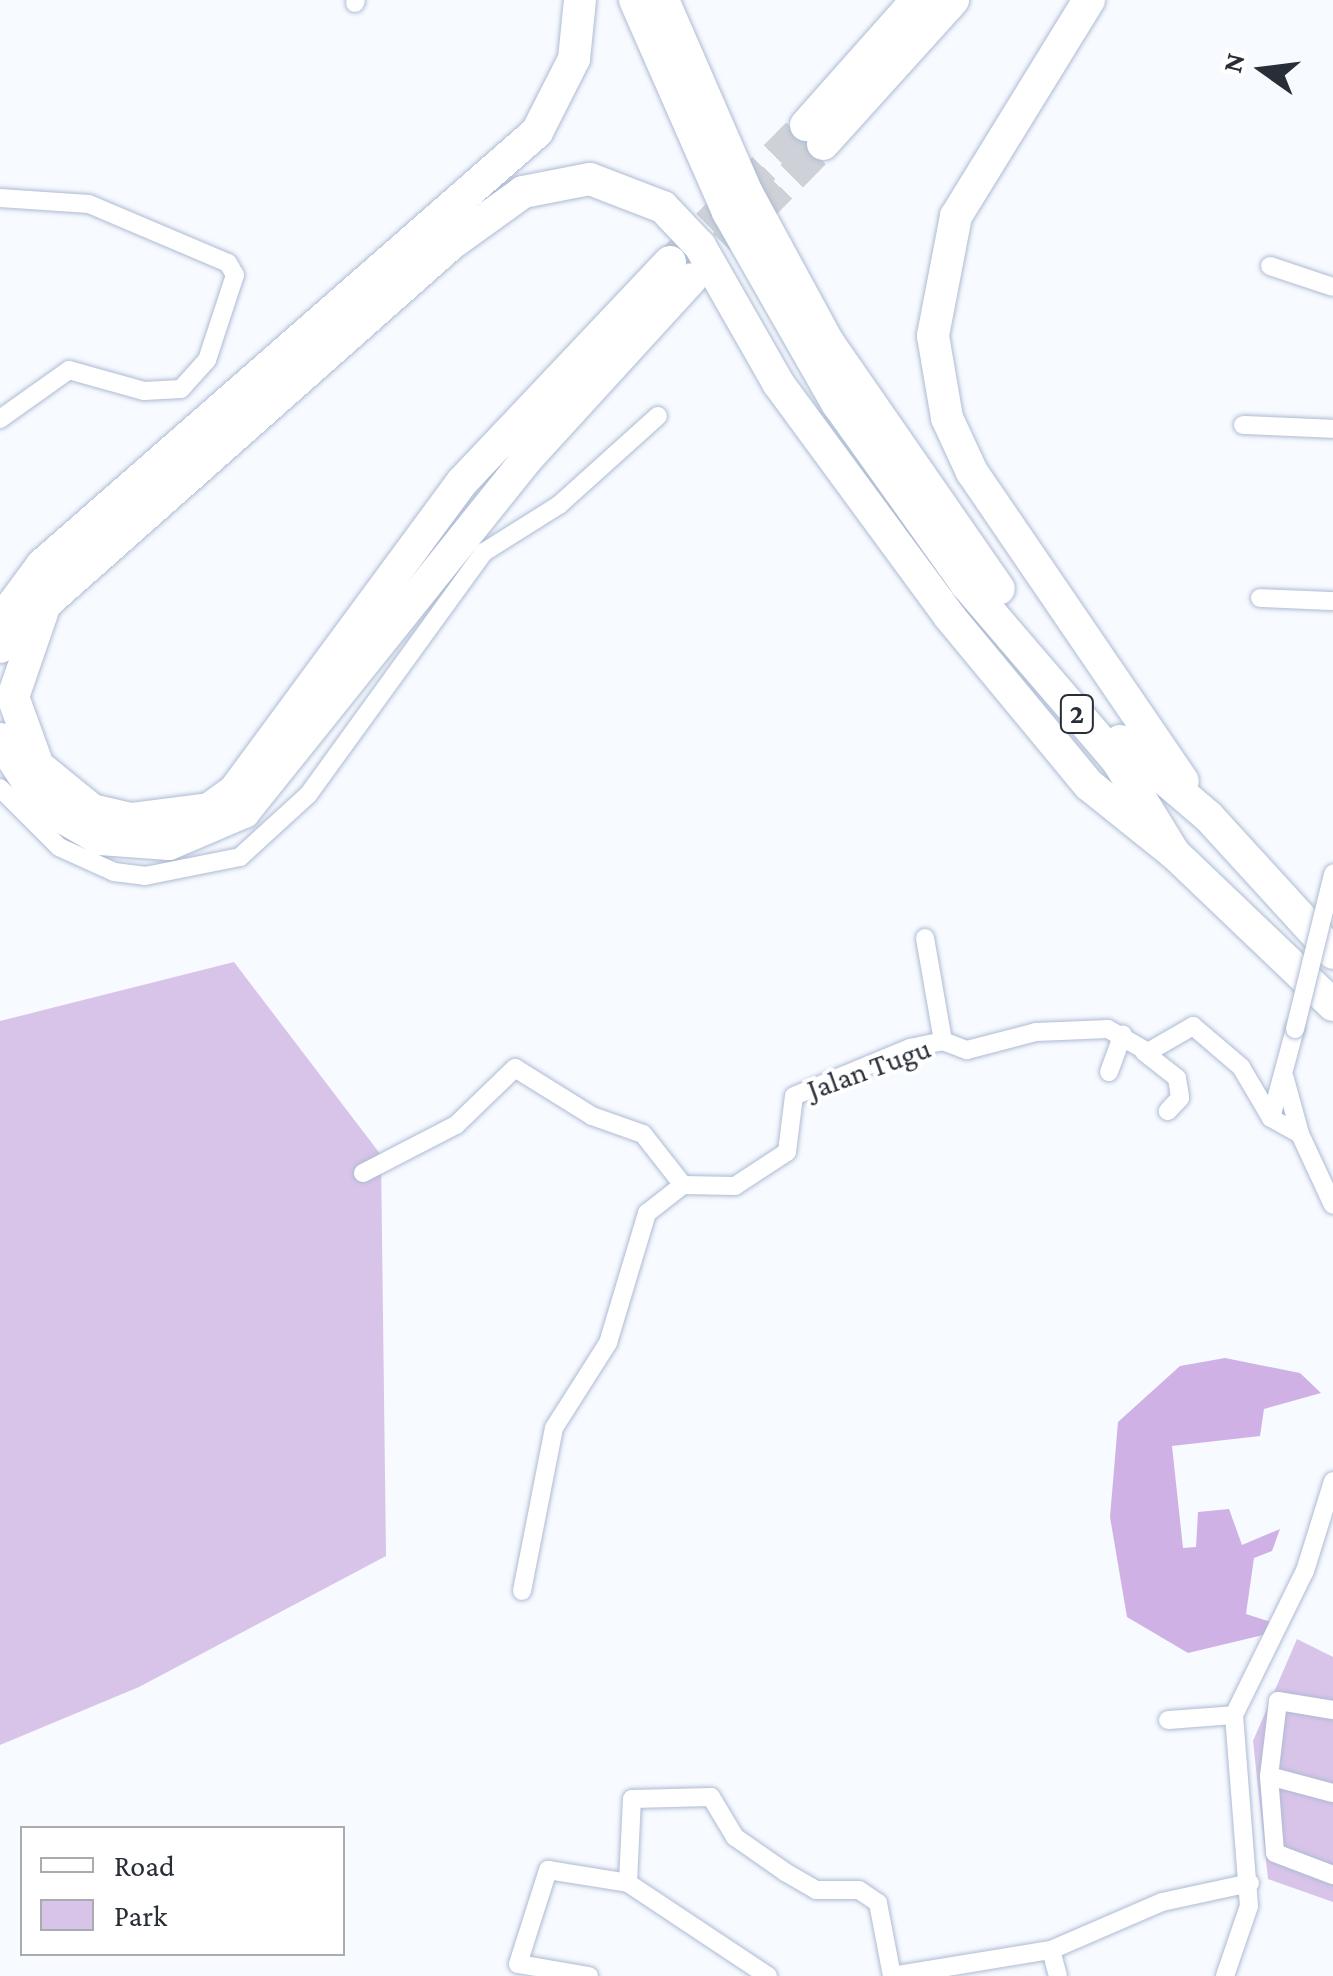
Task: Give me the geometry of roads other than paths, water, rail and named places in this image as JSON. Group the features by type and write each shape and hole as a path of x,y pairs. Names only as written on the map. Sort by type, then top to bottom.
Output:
{"highway":[{"path":"0,647 14,602 42,565 538,132 574,59 580,0"},
{"name":"2","path":"635,0 697,148 818,350 977,580 1117,760 1174,854 1333,1005"},
{"name":"2","path":"664,0 818,350"},
{"path":"917,0 814,134 953,0"},
{"path":"1089,0 956,216 933,336 947,418 1024,555 1209,818"},
{"path":"0,739 43,806 100,839 169,844 244,812 681,271 462,482 234,791 209,809 131,818 92,810 38,766 12,697 45,604 451,244 522,192 590,179 663,207 720,275 778,382 949,616 1090,785 1174,854"},
{"name":"2","path":"977,580 1129,753 1209,818 1333,953"}],"street":[{"path":"0,198 88,204 228,264 236,275 207,360 181,389 144,391 70,370 0,419"},
{"path":"1270,266 1333,287"},
{"path":"0,788 58,847 114,872 160,874 240,857 308,795 484,552 559,505 658,416"},
{"path":"1242,425 1333,430"},
{"path":"1260,598 1333,601"},
{"path":"1271,1118 1285,1078 1333,874"},
{"path":"925,938 942,1041"},
{"path":"1144,1052 1181,1028 1204,1030 1241,1067 1271,1118 1300,1134"},
{"name":"Jalan Tugu","path":"683,1185 735,1186 760,1174 791,1144 794,1096 942,1041 967,1050 1036,1032 1123,1034"},
{"path":"1109,1072 1123,1034 1176,1078 1180,1098 1168,1111"},
{"path":"363,1172 446,1132 515,1068 592,1116 642,1134 683,1185 648,1213 608,1343 554,1428 522,1591"},
{"path":"1285,1078 1300,1134 1333,1205"},
{"path":"1224,1976 1236,1955 1250,1882 1234,1715 1324,1545 1333,1481"},
{"path":"1333,1710 1278,1701 1269,1776 1276,1854 1333,1875"},
{"path":"1168,1720 1234,1715"},
{"path":"1269,1776 1333,1794"},
{"path":"628,1883 632,1798 711,1798 735,1837 801,1882 823,1892 864,1891 878,1903 892,1976 1051,1950 1162,1902 1250,1882"},
{"path":"590,1976 518,1964 537,1885 551,1870 628,1883 768,1976"},
{"path":"1051,1950 1058,1976"}],"tunnel":[{"path":"674,259 806,125"},
{"path":"691,279 823,144"}]}
